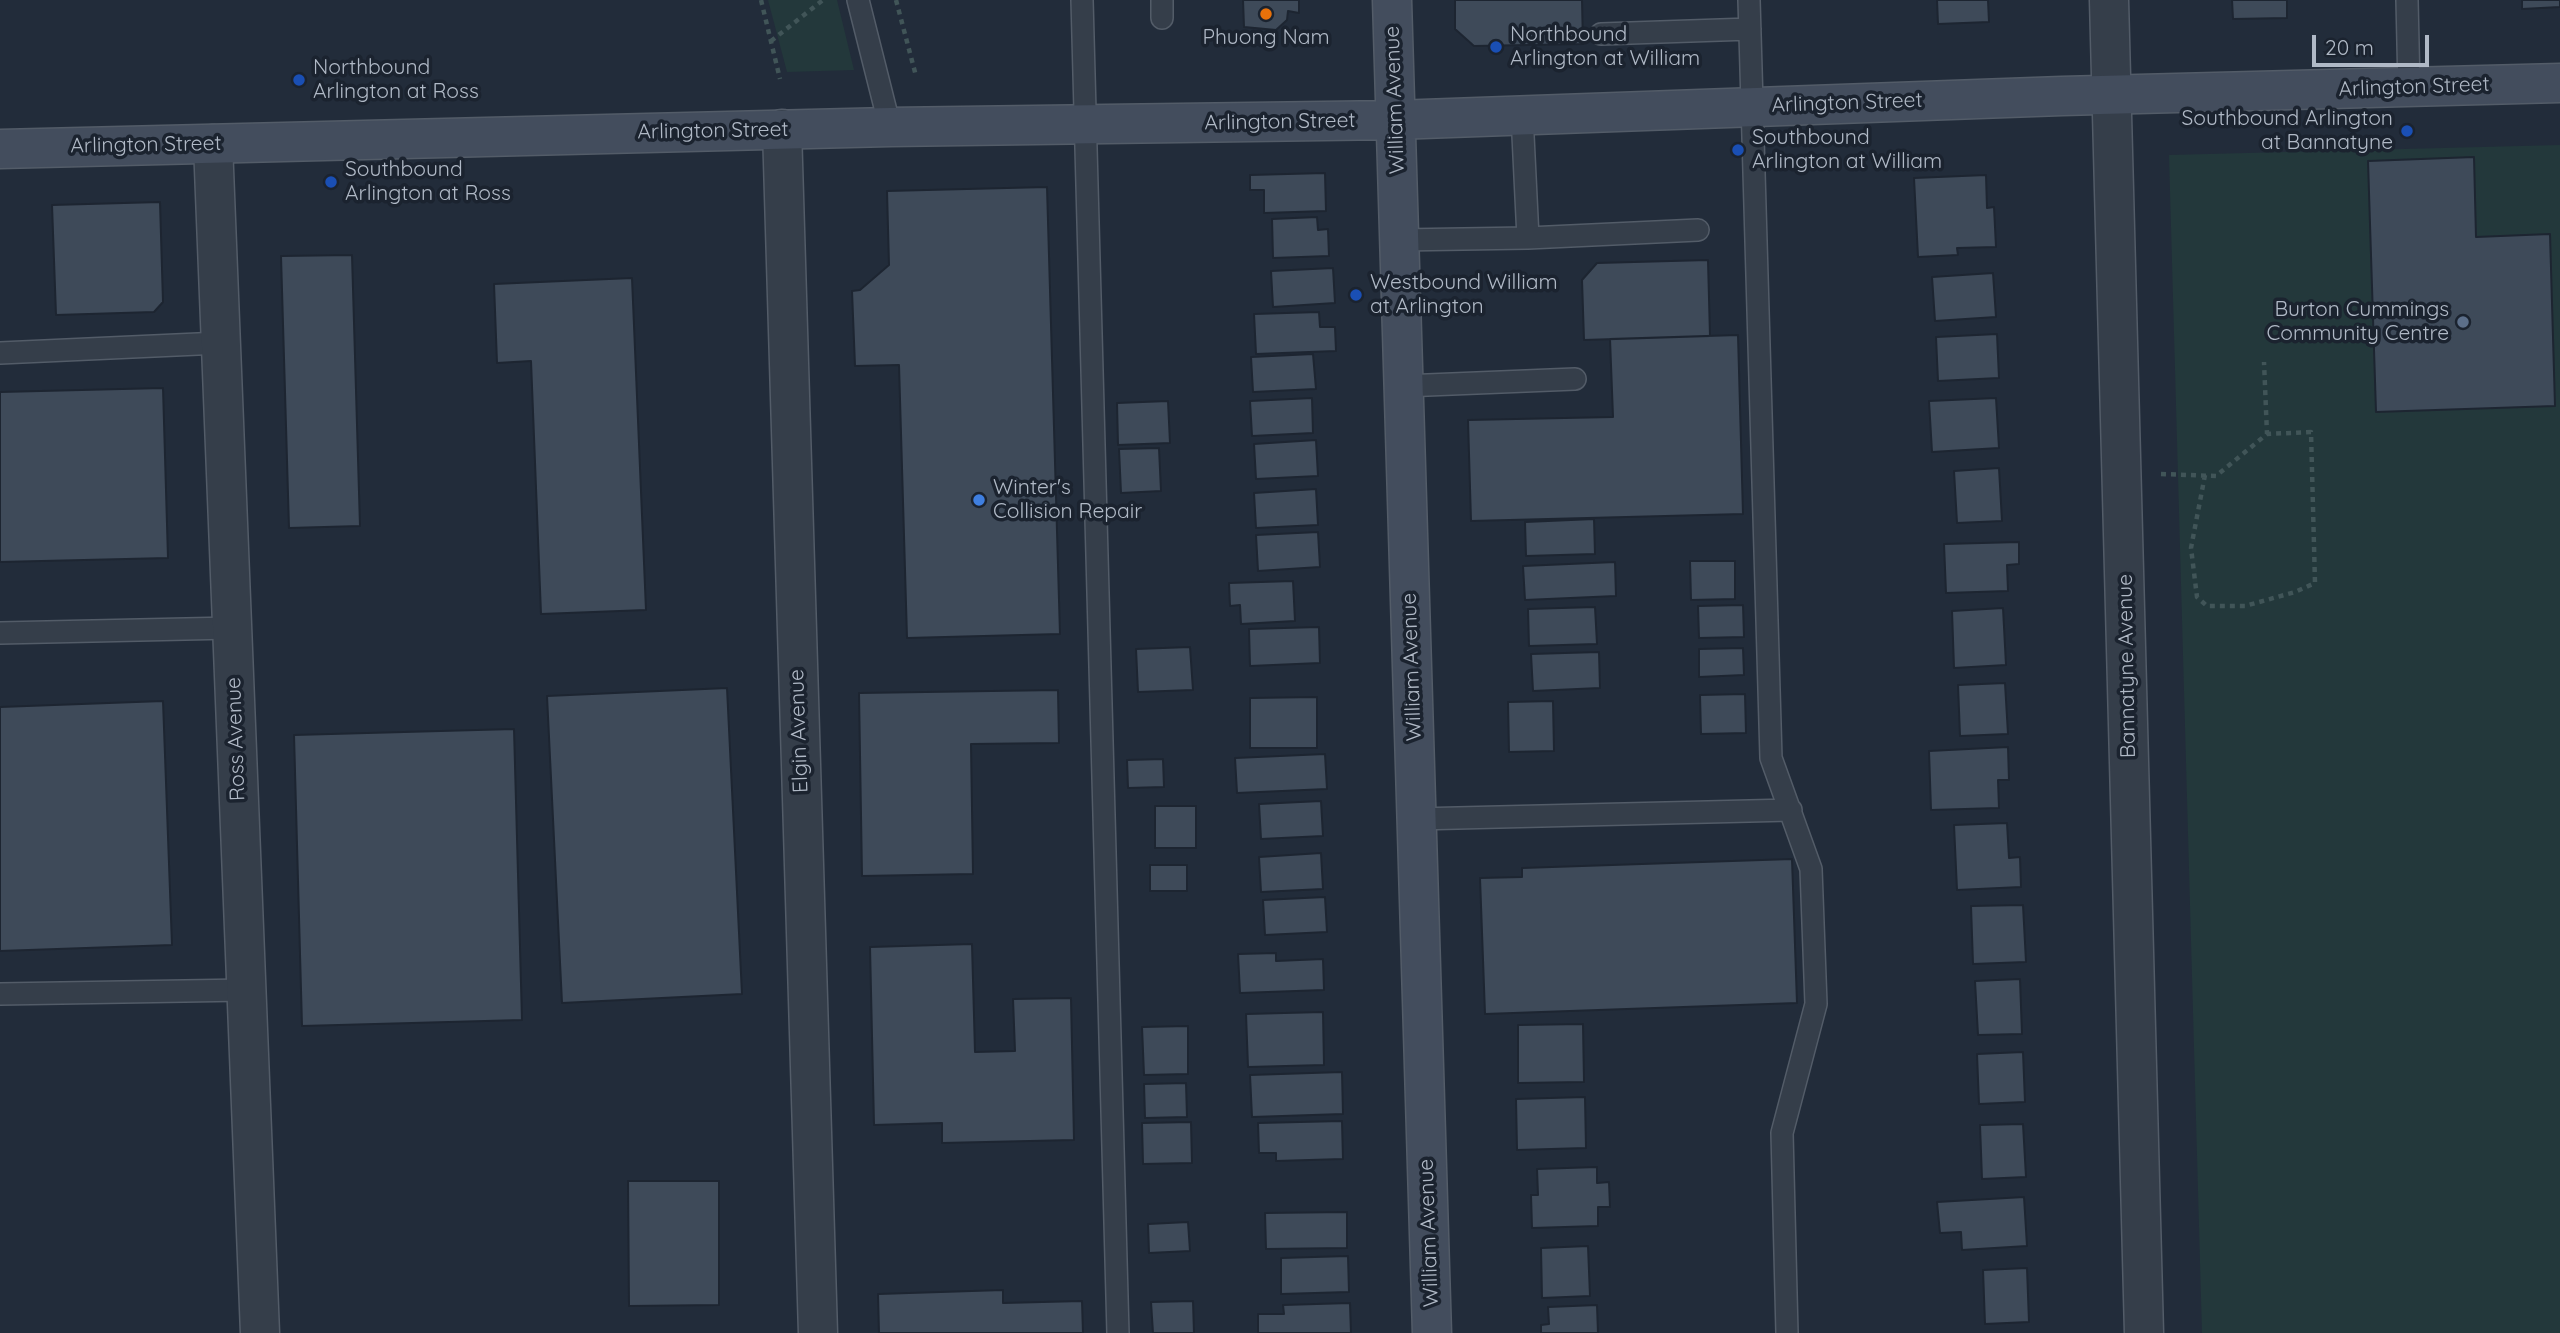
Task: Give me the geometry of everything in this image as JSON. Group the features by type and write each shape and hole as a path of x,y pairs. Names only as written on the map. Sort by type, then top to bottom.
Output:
{"main road":[{"name":"William Avenue","path":"1392,0 1432,1333"},
{"name":"Arlington Street","path":"0,149 890,127 1395,120 1752,106 2560,83"}],"street":[{"name":"Bannatyne Avenue","path":"2109,0 2144,1333"},
{"name":"Elgin Avenue","path":"782,130 818,1333"},
{"name":"Ross Avenue","path":"214,144 260,1333"}],"lane":[{"path":"858,0 890,127"},
{"path":"1082,0 1118,1333"},
{"path":"1749,0 1772,758 1811,869 1816,1004 1782,1133 1787,1333"},
{"path":"2407,0 2409,87"},
{"path":"1601,34 1750,29"},
{"path":"1522,115 1528,237"},
{"path":"1399,240 1698,230"},
{"path":"0,353 220,343"},
{"path":"1403,386 1574,379"},
{"path":"0,633 232,628"},
{"path":"1416,819 1791,810"},
{"path":"0,994 246,990"}],"path":[{"path":"761,0 780,79"},
{"path":"771,41 823,0"},
{"path":"896,0 916,76"},
{"path":"2264,362 2267,434"},
{"path":"2181,473 2205,475 2216,477 2267,434 2311,432 2315,583 2295,592 2245,606 2207,606 2197,597 2191,548 2205,475"}],"green space":[{"path":"768,0 837,0 854,70 787,72"},
{"path":"2560,145 2560,1333 2202,1333 2169,155"}],"building":[{"name":"Phuong Nam","path":"1243,0 1299,0 1299,13 1288,11 1287,20 1276,30 1244,27"},
{"path":"1455,0 1582,0 1583,44 1474,46 1455,29"},
{"path":"1937,0 1988,0 1989,22 1938,24"},
{"path":"2232,0 2287,0 2287,18 2233,19"},
{"path":"2522,0 2560,0 2560,7 2522,9"},
{"name":"Burton Cummings Community Centre","path":"2474,157 2476,237 2550,234 2555,406 2376,412 2368,161"},
{"path":"1325,173 1326,211 1264,213 1264,190 1250,190 1250,175"},
{"path":"1986,175 1987,208 1994,207 1996,247 1957,248 1958,255 1918,257 1914,178"},
{"name":"Winter's Collision Repair","path":"1047,187 1060,634 907,638 899,365 855,366 852,291 860,290 889,265 887,191"},
{"path":"160,202 163,302 154,312 56,315 52,205"},
{"path":"1317,217 1318,230 1328,229 1329,256 1273,258 1272,219"},
{"path":"352,255 360,526 289,528 281,256"},
{"path":"1708,260 1710,336 1584,340 1582,280 1597,263"},
{"path":"1333,268 1335,303 1273,307 1271,271"},
{"path":"1993,273 1996,317 1935,321 1932,277"},
{"path":"632,278 646,610 541,614 531,361 497,363 494,284"},
{"path":"1319,312 1320,327 1335,327 1336,351 1256,354 1254,314"},
{"path":"1997,334 1999,378 1938,381 1936,337"},
{"path":"1738,335 1743,514 1471,521 1468,420 1613,417 1610,339"},
{"path":"1313,354 1316,389 1253,392 1251,357"},
{"path":"163,388 168,558 0,562 0,392"},
{"path":"1312,398 1313,433 1252,436 1250,401"},
{"path":"1996,398 1999,448 1932,452 1929,401"},
{"path":"1168,401 1170,443 1118,445 1117,403"},
{"path":"1316,440 1318,476 1256,479 1254,444"},
{"path":"1159,448 1161,491 1121,493 1119,449"},
{"path":"1999,468 2002,521 1957,523 1954,471"},
{"path":"1316,489 1318,525 1256,528 1254,493"},
{"path":"1594,519 1595,554 1526,556 1525,522"},
{"path":"1318,532 1320,567 1258,571 1256,535"},
{"path":"2019,542 2019,564 2007,565 2008,591 1946,593 1944,544"},
{"path":"1690,561 1735,561 1735,599 1691,600"},
{"path":"1615,562 1616,596 1525,600 1523,566"},
{"path":"1293,581 1295,621 1241,624 1240,605 1230,606 1229,583"},
{"path":"1743,605 1744,637 1699,638 1698,606"},
{"path":"1595,607 1597,644 1529,646 1528,609"},
{"path":"2003,608 2006,665 1954,668 1952,611"},
{"path":"1319,627 1320,663 1250,666 1249,629"},
{"path":"1190,647 1193,690 1138,692 1136,649"},
{"path":"1743,648 1744,675 1699,677 1699,649"},
{"path":"1599,652 1600,688 1533,691 1531,654"},
{"path":"2005,683 2008,734 1960,736 1958,685"},
{"path":"727,688 742,994 562,1003 547,696"},
{"path":"1058,690 1059,743 971,744 973,874 862,876 859,693"},
{"path":"1745,694 1746,733 1701,734 1700,695"},
{"path":"1317,697 1317,748 1250,748 1250,698"},
{"path":"163,701 172,945 0,951 0,707"},
{"path":"1553,701 1554,751 1509,752 1508,702"},
{"path":"514,729 522,1020 302,1026 294,735"},
{"path":"2008,747 2009,780 1998,780 1999,808 1931,810 1929,751"},
{"path":"1325,754 1327,789 1237,793 1235,758"},
{"path":"1163,759 1164,787 1128,788 1127,760"},
{"path":"1321,801 1323,836 1261,839 1259,804"},
{"path":"1155,806 1196,806 1196,848 1155,848"},
{"path":"2007,823 2009,858 2020,857 2021,887 1957,890 1954,825"},
{"path":"1321,853 1323,889 1261,892 1259,857"},
{"path":"1792,859 1797,1003 1485,1014 1480,878 1522,877 1522,868"},
{"path":"1150,865 1187,865 1187,891 1150,891"},
{"path":"1325,897 1327,932 1265,935 1263,900"},
{"path":"2023,905 2026,962 1973,964 1971,906"},
{"path":"972,944 975,1052 1015,1051 1013,999 1071,998 1074,1140 942,1143 942,1123 874,1125 870,947"},
{"path":"1276,953 1276,961 1323,959 1324,990 1240,993 1238,954"},
{"path":"2020,979 2022,1034 1978,1035 1975,981"},
{"path":"1323,1012 1324,1065 1248,1067 1246,1014"},
{"path":"1583,1024 1584,1082 1518,1083 1518,1025"},
{"path":"1188,1026 1188,1074 1144,1075 1142,1027"},
{"path":"2023,1052 2025,1102 1979,1104 1977,1054"},
{"path":"1342,1072 1343,1114 1252,1117 1250,1075"},
{"path":"1186,1083 1187,1117 1145,1118 1144,1084"},
{"path":"1585,1097 1586,1148 1517,1150 1516,1099"},
{"path":"1342,1121 1343,1159 1276,1161 1276,1153 1259,1153 1258,1123"},
{"path":"1191,1122 1192,1163 1143,1164 1142,1123"},
{"path":"2023,1124 2026,1177 1982,1179 1980,1125"},
{"path":"1597,1167 1597,1183 1609,1182 1610,1207 1598,1207 1598,1226 1532,1228 1531,1195 1538,1195 1537,1169"},
{"path":"628,1181 719,1181 719,1305 629,1306"},
{"path":"2024,1197 2027,1246 1962,1250 1961,1232 1940,1233 1937,1202"},
{"path":"1347,1212 1347,1248 1266,1249 1265,1213"},
{"path":"1188,1222 1190,1251 1149,1253 1148,1224"},
{"path":"1588,1246 1590,1296 1542,1298 1541,1248"},
{"path":"1348,1256 1349,1292 1281,1294 1281,1258"},
{"path":"2027,1268 2029,1322 1985,1324 1983,1270"},
{"path":"1003,1290 1003,1303 1082,1301 1083,1333 879,1333 878,1294"},
{"path":"1193,1301 1194,1333 1153,1333 1151,1302"},
{"path":"1350,1303 1351,1333 1258,1333 1258,1314 1284,1314 1283,1305"},
{"path":"1597,1305 1598,1333 1541,1333 1541,1325 1549,1324 1548,1307"}],"place":[{"name":"Phuong Nam","path":"1266,14"},
{"name":"Northbound Arlington at William","path":"1496,47"},
{"name":"Northbound Arlington at Ross","path":"299,80"},
{"name":"Southbound Arlington at Bannatyne","path":"2407,131"},
{"name":"Southbound Arlington at William","path":"1738,150"},
{"name":"Southbound Arlington at Ross","path":"331,182"},
{"name":"Westbound William at Arlington","path":"1356,295"},
{"name":"Burton Cummings Community Centre","path":"2463,322"},
{"name":"Winter's Collision Repair","path":"979,500"}]}
